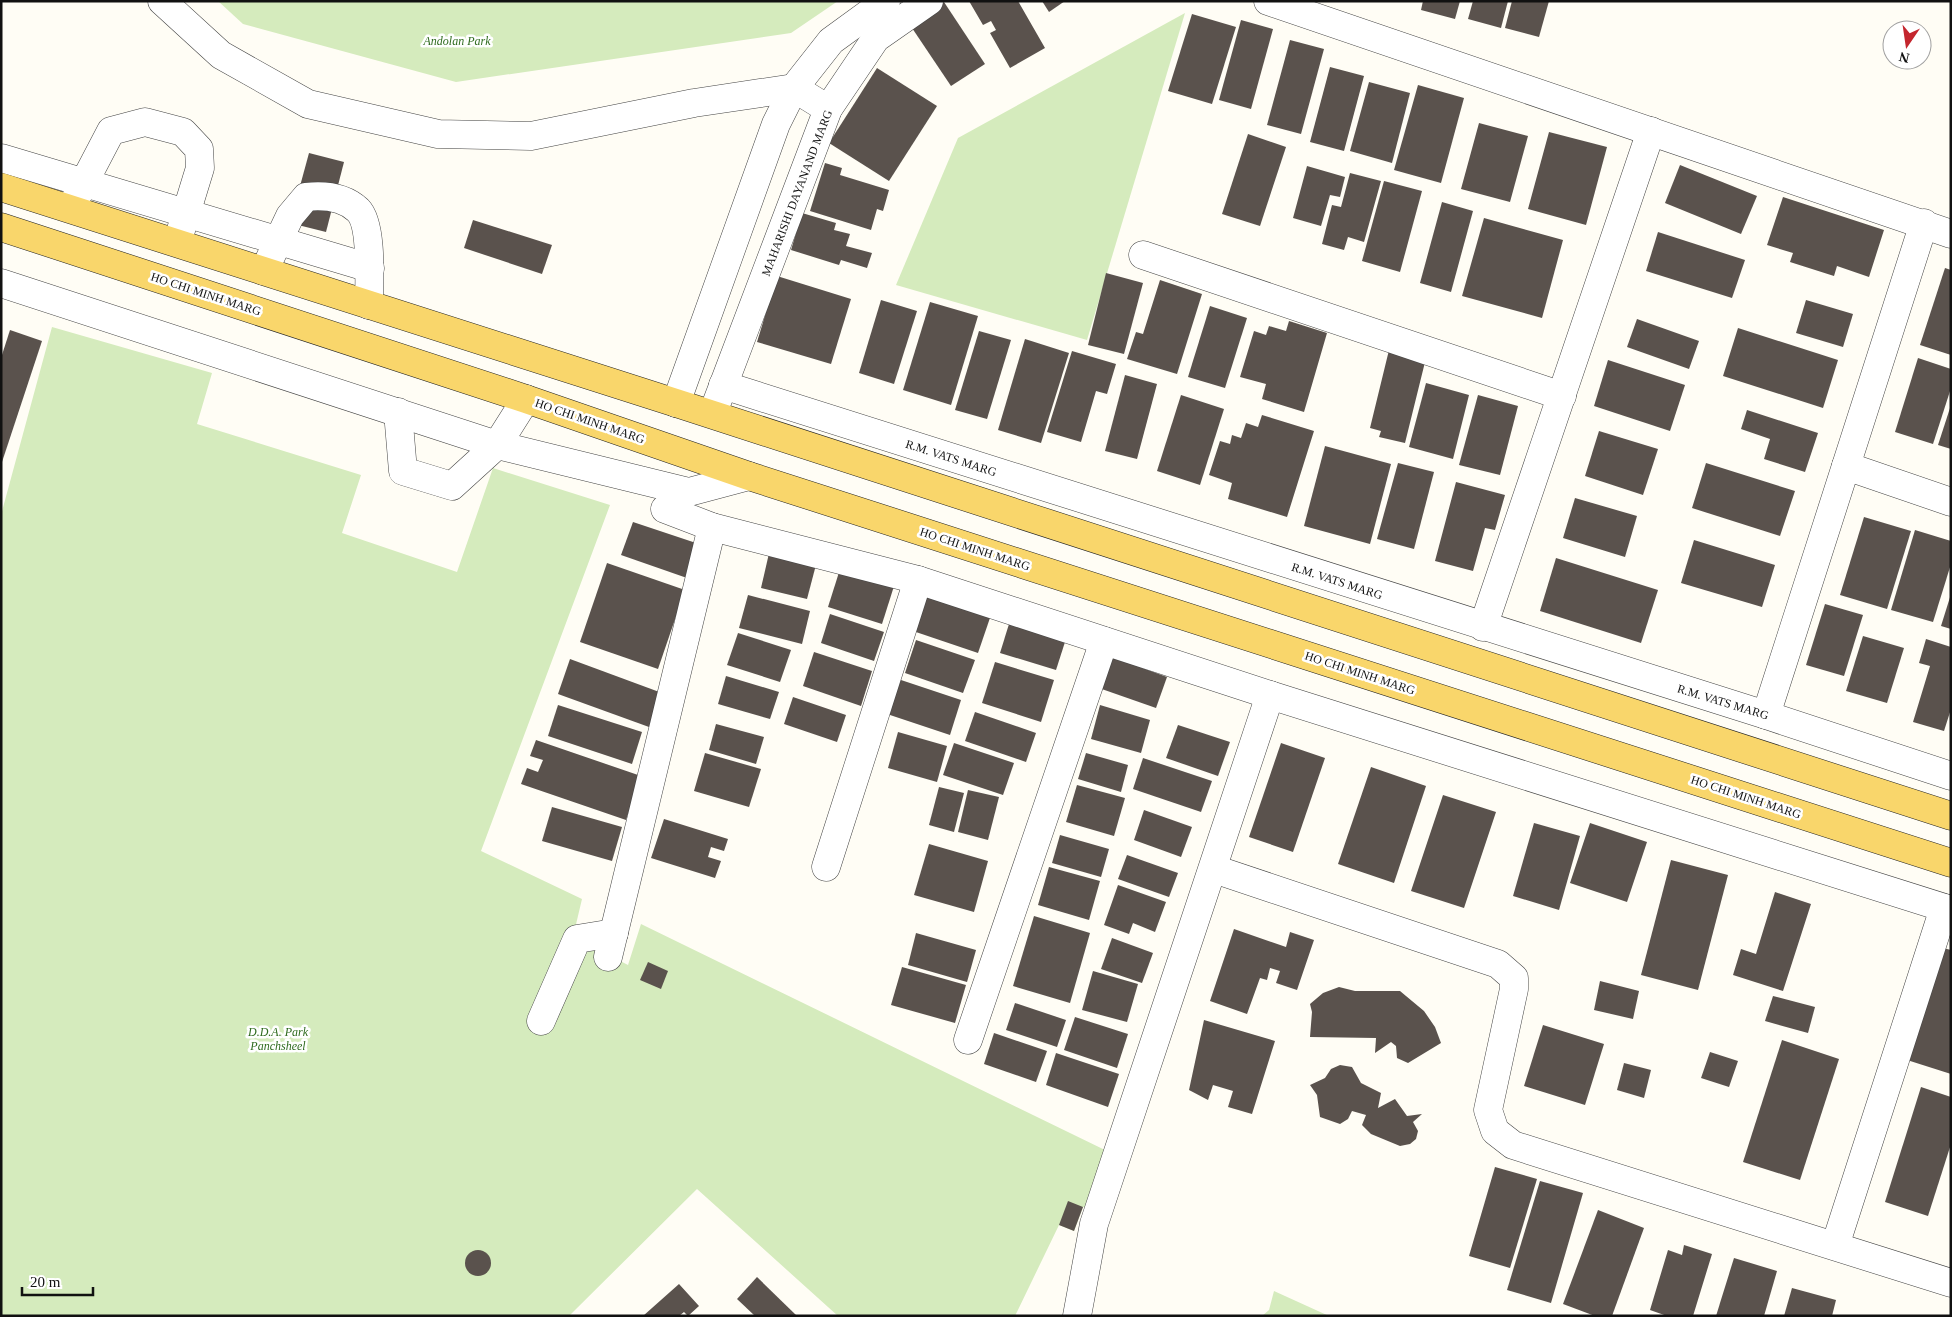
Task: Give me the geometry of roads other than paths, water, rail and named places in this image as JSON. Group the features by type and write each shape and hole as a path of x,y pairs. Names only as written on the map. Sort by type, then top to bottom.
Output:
{"main road":[{"path":"1,187 676,403 1951,816"},
{"name":"HO CHI MINH MARG","path":"1,227 526,399 749,476 1951,863"}],"street":[{"path":"162,1 221,55 308,104 438,134 531,136 694,103 794,88 828,110"},
{"path":"676,403 707,321 776,124 794,88 832,41 886,1"},
{"name":"MAHARISHI DAYANAND MARG","path":"712,416 828,110 876,38 929,1"},
{"path":"1268,1 1924,223 1951,234"},
{"path":"70,209 111,131 145,122 183,132 199,148 200,168 177,244"},
{"path":"1483,627 1651,131"},
{"path":"1,158 370,268"},
{"path":"264,271 290,216 306,197 323,196 341,200 359,210 368,235 370,268 369,305"},
{"path":"1766,715 1924,223"},
{"path":"733,243 772,258"},
{"path":"1143,254 1562,396"},
{"path":"1,283 497,445 689,492 749,476"},
{"path":"707,321 742,336"},
{"name":"R.M. VATS MARG","path":"723,385 1766,715 1951,776"},
{"path":"398,412 403,471 452,486 497,445 526,399"},
{"path":"1846,466 1951,502"},
{"path":"665,509 712,527 918,580 1270,695 1947,909 1835,1246"},
{"path":"611,945 712,527"},
{"path":"826,867 918,580"},
{"path":"968,1040 1104,641"},
{"path":"1077,1316 1094,1224 1214,870 1270,695"},
{"path":"1214,870 1498,964 1507,971 1514,978 1514,989 1488,1110 1495,1131 1513,1145 1951,1284"},
{"path":"578,918 611,945"},
{"path":"541,1021 577,939 611,945"}],"park label":[{"name":"Andolan Park","path":"457,41"},
{"name":"D.D.A. Park Panchsheel","path":"278,1039"}]}
